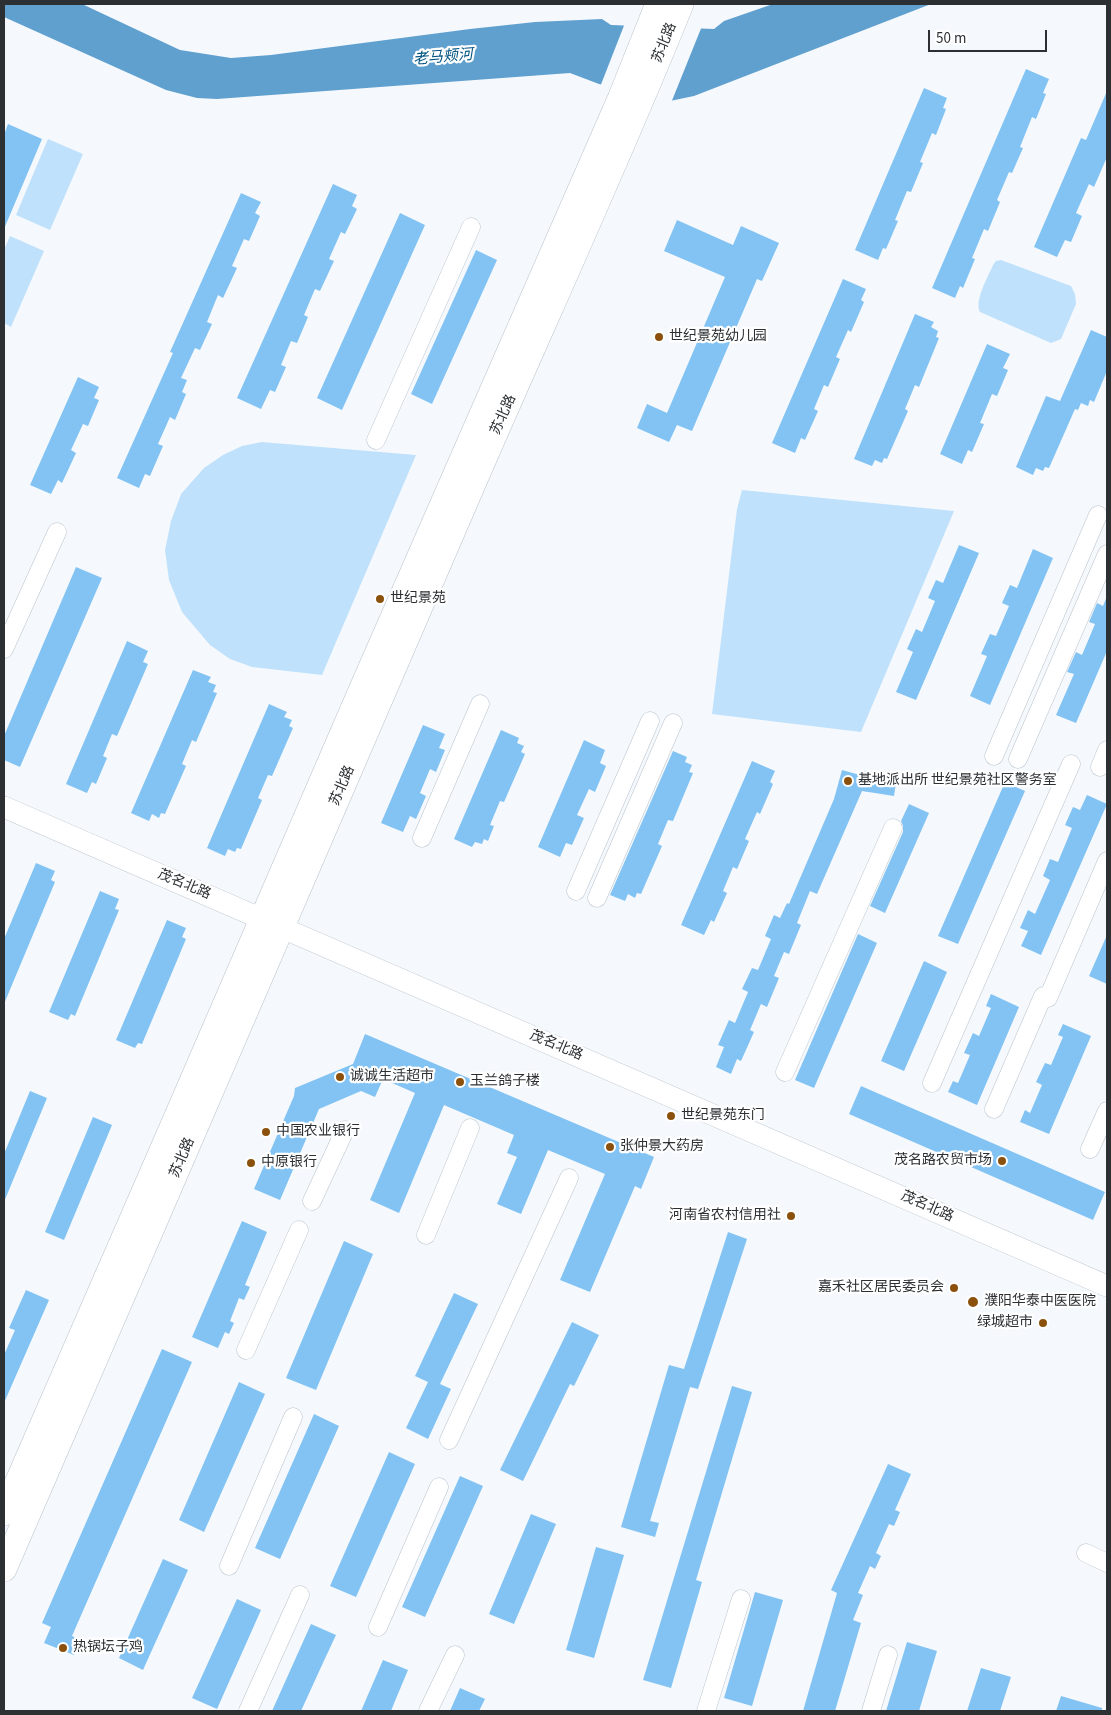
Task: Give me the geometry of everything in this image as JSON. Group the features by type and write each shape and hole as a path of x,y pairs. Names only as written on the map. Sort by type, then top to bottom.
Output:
{"main road":[{"name":"苏北路","path":"4,1513 488,450 630,103 674,4"},
{"name":"苏北路","path":"4,1569 272,923"}],"street":[{"path":"376,440 471,228"},
{"path":"994,756 1098,515"},
{"path":"4,649 58,532"},
{"path":"1018,759 1107,554"},
{"path":"422,838 480,704"},
{"path":"576,891 650,721"},
{"path":"597,898 673,723"},
{"path":"1100,767 1107,750"},
{"path":"932,1083 1071,764"},
{"name":"茂名北路","path":"4,807 1107,1286"},
{"path":"785,1072 893,828"},
{"path":"994,1109 1107,861"},
{"path":"1090,1150 1107,1111"},
{"path":"426,1235 470,1128"},
{"path":"312,1201 345,1130"},
{"path":"449,1440 569,1178"},
{"path":"246,1350 299,1230"},
{"path":"229,1566 292,1416"},
{"path":"378,1627 439,1487"},
{"path":"1086,1553 1107,1563"},
{"path":"248,1711 300,1595"},
{"path":"706,1711 741,1599"},
{"path":"428,1711 455,1655"},
{"path":"871,1711 888,1655"}],"shaded area":[{"path":"48,139 83,154 50,230 16,215"},
{"path":"10,236 44,251 11,327 4,323 4,250"},
{"path":"1001,260 1071,286 1075,294 1076,304 1061,339 1051,343 980,312 979,302 982,289 993,265 996,261"},
{"path":"262,442 416,455 322,675 252,667 230,659 210,645 182,612 169,580 165,550 171,521 181,494 204,468 223,455 242,446"},
{"path":"742,490 954,511 861,732 712,714 737,509"}],"water":[{"name":"老马颊河","path":"4,4 82,4 180,50 231,58 271,55 535,22 602,19 611,25 714,29 724,21 773,4 931,4 694,96 670,101 599,84 570,73 217,99 197,98 166,90 4,17"}],"pier":[{"path":"625,23 702,26 671,103 600,87"}],"building":[{"path":"1026,69 1049,79 1043,93 1046,94 1036,119 1032,117 1020,147 1023,148 1012,173 1009,172 997,200 1000,202 988,231 984,229 972,258 975,259 963,288 960,286 955,298 932,288"},
{"path":"924,88 947,98 943,108 946,109 936,135 932,133 920,162 923,163 911,192 907,191 895,220 898,221 886,249 883,248 878,260 855,250"},
{"path":"1107,91 1107,157 1094,187 1089,184 1076,213 1082,216 1071,242 1065,240 1057,257 1034,247 1081,138 1086,140"},
{"path":"8,124 42,139 4,229 4,135"},
{"path":"333,184 357,195 352,206 357,209 345,234 341,232 329,259 334,261 320,291 315,289 304,315 308,317 297,343 291,341 281,365 286,367 275,392 270,390 261,409 237,398"},
{"path":"241,193 261,202 255,213 260,216 249,241 244,239 232,266 237,268 223,298 218,295 207,322 212,324 200,350 195,348 181,378 187,380 182,392 186,394 175,420 170,417 158,444 163,446 150,476 145,474 139,488 117,478 173,353 170,352"},
{"path":"400,213 425,225 342,410 317,398"},
{"path":"677,220 733,245 741,226 779,243 762,281 757,279 692,431 677,425 669,442 637,428 647,404 667,413 725,277 664,251"},
{"path":"476,250 497,260 432,404 411,394"},
{"path":"843,279 866,289 861,300 864,302 851,332 848,330 836,357 840,359 828,387 824,385 814,409 818,411 805,440 801,438 795,453 772,443"},
{"path":"915,314 934,322 931,327 938,331 936,337 939,338 919,387 915,385 905,409 908,411 887,459 884,458 882,463 875,460 872,466 854,459"},
{"path":"1091,330 1107,337 1107,371 1094,402 1090,400 1088,406 1081,403 1078,410 1075,409 1049,468 1045,467 1043,471 1036,468 1033,475 1016,467 1046,396 1060,401"},
{"path":"987,344 1010,354 1003,368 1008,370 997,396 992,394 980,423 984,424 972,452 968,450 962,464 940,454"},
{"path":"78,377 99,387 94,398 99,400 88,426 83,424 71,450 76,453 62,483 58,480 51,494 30,485"},
{"path":"959,545 979,553 916,700 896,692 913,652 907,649 916,629 922,632 935,601 928,598 936,580 943,583"},
{"path":"1033,549 1053,558 990,705 970,696 987,656 981,654 990,634 996,636 1009,606 1002,603 1010,585 1017,588"},
{"path":"76,567 102,578 20,767 4,760 4,736"},
{"path":"1107,596 1107,651 1076,723 1056,715 1074,674 1067,672 1076,652 1082,655 1095,624 1089,622 1097,603 1103,606"},
{"path":"127,641 148,651 143,662 148,664 117,736 112,734 103,756 107,758 96,784 92,782 87,793 66,784"},
{"path":"193,670 211,677 208,682 216,685 213,692 217,693 196,742 192,740 182,764 186,766 165,814 161,813 159,818 152,814 149,821 131,813"},
{"path":"269,704 287,712 284,717 292,720 289,726 293,728 272,776 268,775 258,798 262,800 241,849 237,848 235,852 228,849 225,856 207,848"},
{"path":"423,725 445,734 439,748 445,750 436,772 430,769 420,793 426,796 416,819 410,816 403,832 381,823"},
{"path":"501,730 519,738 517,743 524,746 521,752 525,754 504,802 500,801 490,825 494,826 488,841 484,839 482,844 475,842 472,847 454,839"},
{"path":"584,740 605,750 600,763 606,766 595,792 589,789 577,815 584,818 572,845 566,843 560,857 538,847"},
{"path":"673,751 687,757 685,762 692,765 689,772 693,773 673,821 668,820 658,844 662,846 641,894 637,893 635,898 628,894 625,901 610,895"},
{"path":"752,761 775,771 770,782 773,784 760,814 757,812 745,839 749,841 737,869 733,867 723,891 727,893 714,922 711,920 704,935 681,925"},
{"path":"842,770 860,775 860,770 897,776 894,796 862,791 817,894 810,891 797,923 801,925 789,954 784,952 774,976 779,978 767,1007 761,1004 750,1030 754,1032 741,1061 737,1059 731,1074 716,1067 724,1047 718,1045 729,1020 735,1023 748,992 742,989 752,968 758,970 771,939 765,936 774,915 780,918 787,903 789,904 834,799"},
{"path":"1005,782 1025,791 958,944 938,936"},
{"path":"1087,795 1107,804 1041,955 1021,946 1028,931 1020,928 1028,910 1035,914 1050,880 1043,876 1050,859 1058,862 1072,828 1065,825 1073,807 1080,810"},
{"path":"909,804 929,813 885,913 870,906 903,832 901,821"},
{"path":"36,863 55,871 51,880 55,882 4,1004 4,939"},
{"path":"100,891 119,899 115,909 119,910 75,1016 71,1014 68,1020 49,1012"},
{"path":"167,920 186,928 182,937 186,939 142,1044 138,1043 135,1048 116,1040"},
{"path":"858,934 877,943 814,1088 795,1080"},
{"path":"1107,935 1107,984 1089,976"},
{"path":"924,961 947,972 904,1071 881,1061"},
{"path":"991,994 1019,1007 977,1105 948,1092 953,1081 958,1083 970,1055 964,1053 973,1033 979,1036 991,1008 986,1006"},
{"path":"1063,1024 1091,1036 1049,1134 1020,1122 1025,1110 1030,1113 1042,1085 1036,1082 1045,1063 1051,1065 1063,1037 1058,1035"},
{"path":"365,1034 654,1157 641,1189 635,1186 590,1292 560,1280 605,1174 548,1150 521,1214 497,1204 517,1157 507,1153 514,1135 444,1105 399,1213 370,1200 415,1093 383,1079 375,1097 361,1091 319,1109 280,1200 254,1189 294,1096 295,1088 353,1064"},
{"path":"861,1086 1105,1192 1093,1220 849,1114"},
{"path":"30,1091 47,1098 4,1202 4,1154"},
{"path":"93,1117 112,1125 64,1240 45,1232"},
{"path":"242,1221 267,1232 245,1285 250,1287 244,1300 239,1298 230,1321 234,1323 229,1334 225,1332 218,1348 192,1337"},
{"path":"728,1232 747,1239 698,1389 690,1387 650,1521 659,1523 655,1537 621,1527 669,1365 684,1369"},
{"path":"344,1241 373,1254 316,1390 286,1378"},
{"path":"26,1290 49,1300 4,1403 4,1355 15,1330 9,1328"},
{"path":"454,1293 478,1304 440,1384 451,1389 428,1439 406,1428 428,1382 415,1376"},
{"path":"572,1322 599,1335 574,1386 570,1384 523,1481 500,1470"},
{"path":"162,1349 192,1362 72,1636 81,1640 74,1655 44,1643 51,1627 42,1623"},
{"path":"239,1382 265,1394 204,1532 179,1520"},
{"path":"732,1386 752,1392 696,1580 702,1582 671,1688 643,1680"},
{"path":"314,1414 339,1426 280,1559 255,1548"},
{"path":"389,1452 415,1464 356,1597 330,1586"},
{"path":"888,1464 911,1474 895,1510 900,1512 894,1526 889,1524 876,1553 881,1556 875,1569 870,1566 858,1593 863,1595 853,1620 861,1623 835,1711 803,1711 837,1593 831,1590"},
{"path":"460,1476 483,1486 425,1617 402,1607"},
{"path":"531,1514 556,1524 514,1624 489,1614"},
{"path":"596,1547 624,1555 594,1658 566,1650"},
{"path":"163,1559 188,1570 143,1670 119,1658"},
{"path":"755,1592 783,1600 752,1706 724,1698"},
{"path":"237,1599 261,1610 217,1709 192,1698"},
{"path":"311,1624 336,1635 301,1711 272,1711"},
{"path":"907,1642 937,1651 919,1711 886,1711"},
{"path":"383,1660 408,1670 391,1711 361,1711"},
{"path":"981,1668 1011,1677 1000,1711 967,1711"},
{"path":"460,1688 485,1699 479,1711 450,1711"},
{"path":"1061,1696 1102,1708 1102,1711 1056,1711"}],"place":[{"name":"世纪景苑幼儿园","path":"659,337"},
{"name":"世纪景苑","path":"380,599"},
{"name":"基地派出所 世纪景苑社区警务室","path":"848,781"},
{"name":"诚诚生活超市","path":"340,1077"},
{"name":"玉兰鸽子楼","path":"460,1082"},
{"name":"世纪景苑东门","path":"671,1116"},
{"name":"中国农业银行","path":"266,1132"},
{"name":"张仲景大药房","path":"610,1147"},
{"name":"茂名路农贸市场","path":"1002,1161"},
{"name":"中原银行","path":"251,1163"},
{"name":"河南省农村信用社","path":"791,1216"},
{"name":"嘉禾社区居民委员会","path":"954,1288"},
{"name":"濮阳华泰中医医院","path":"973,1302"},
{"name":"绿城超市","path":"1043,1323"},
{"name":"热锅坛子鸡","path":"63,1648"}]}
